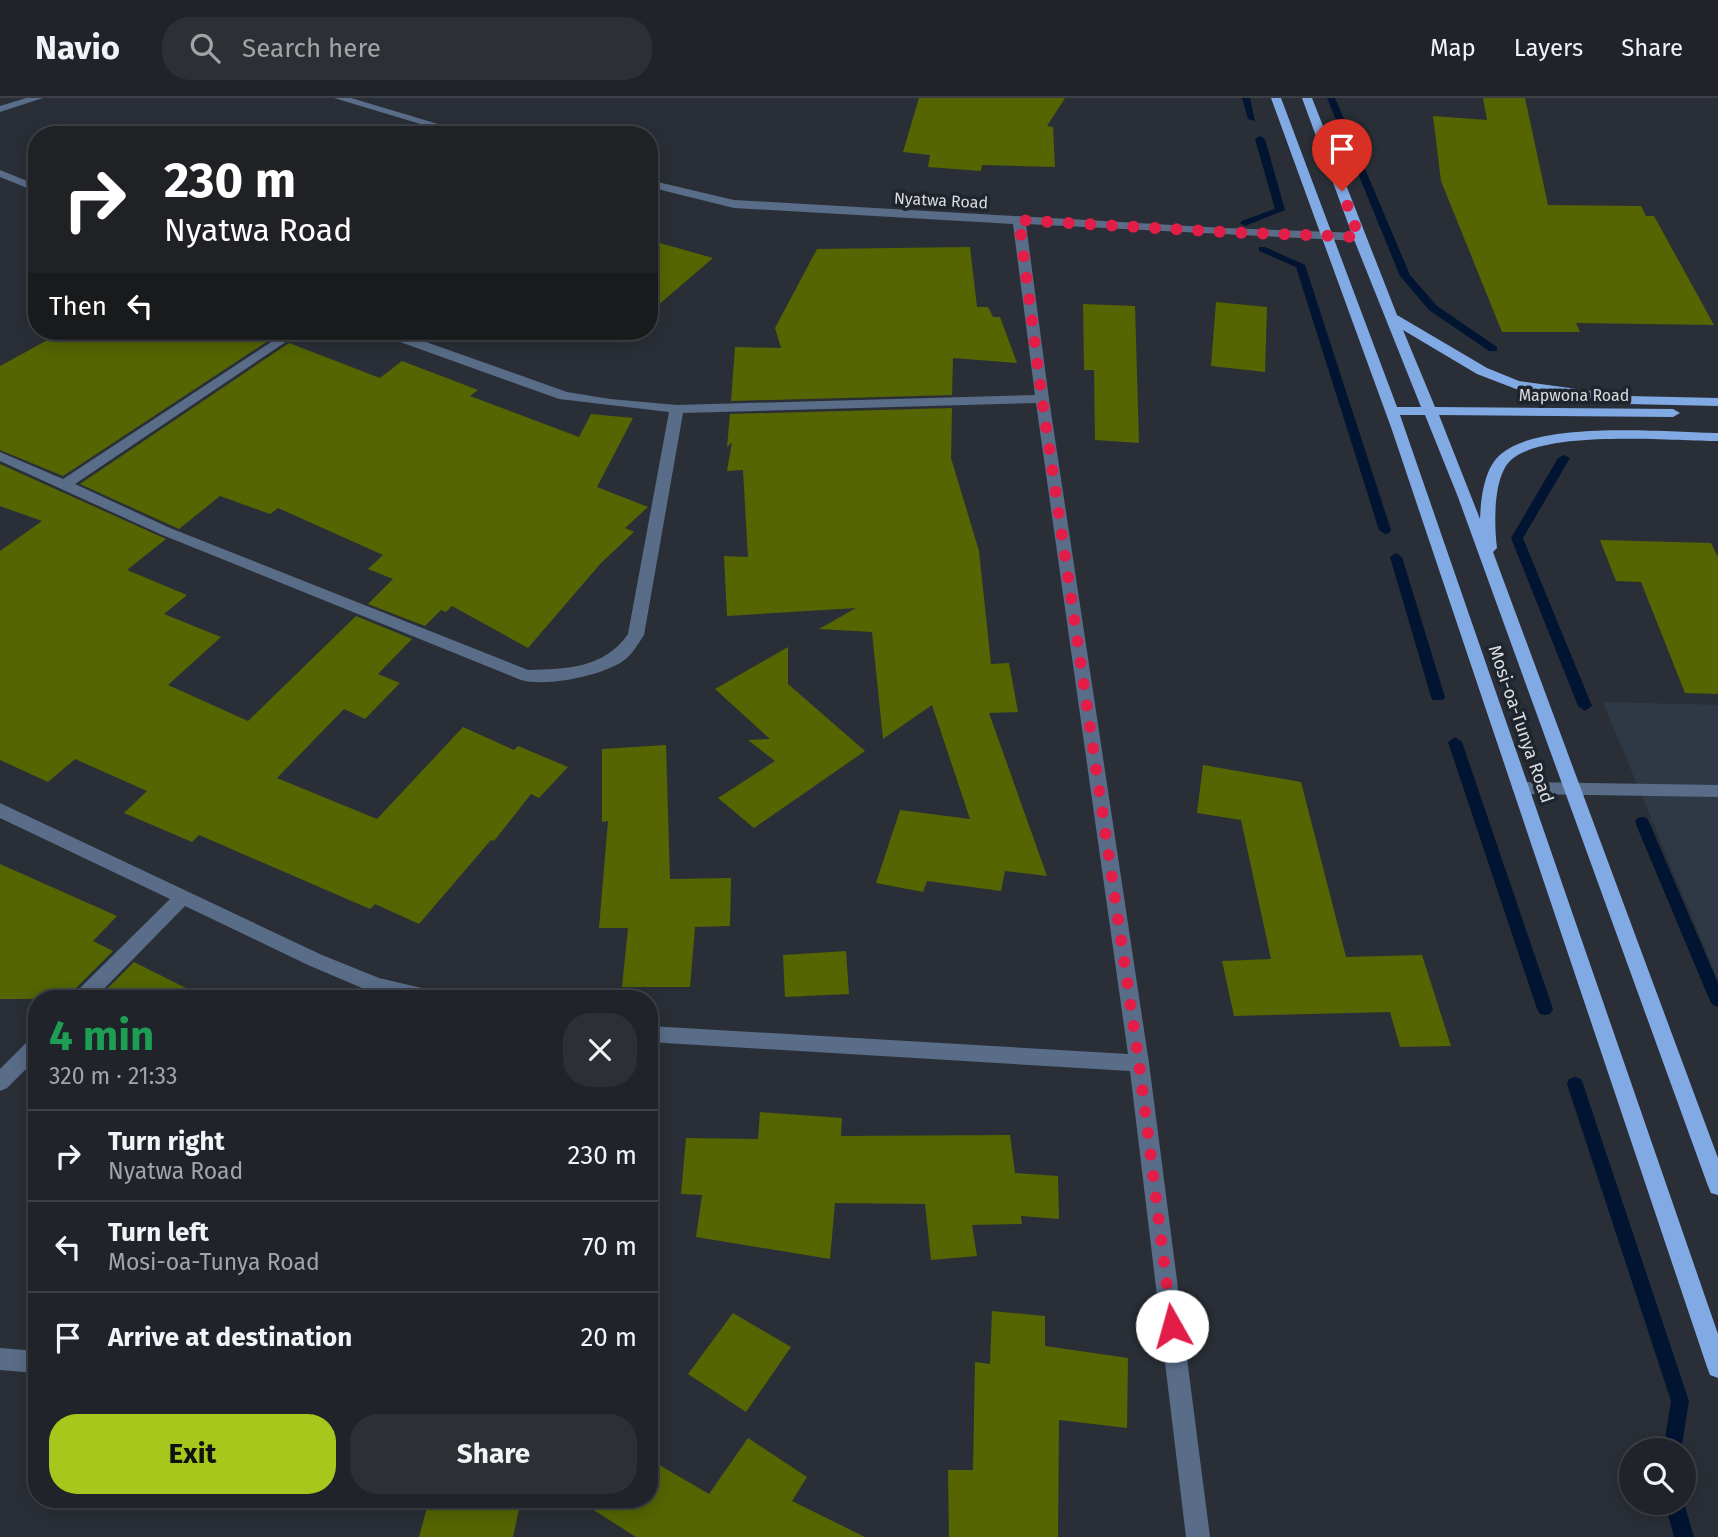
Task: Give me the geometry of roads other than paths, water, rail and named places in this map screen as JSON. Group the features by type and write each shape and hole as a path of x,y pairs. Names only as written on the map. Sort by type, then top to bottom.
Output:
{"main road":[{"name":"Mosi-oa-Tunya Road","path":"1276,98 1392,411 1718,1367"},
{"name":"Mosi-oa-Tunya Road","path":"1307,98 1494,579 1718,1186"},
{"path":"1391,317 1482,371 1516,385 1628,400 1718,402"},
{"name":"Mapwona Road","path":"1392,411 1718,412"},
{"path":"1494,579 1488,539 1489,490 1505,457 1530,443 1567,438 1718,437"}],"street":[{"path":"0,109 38,98"},
{"path":"339,98 438,126"},
{"path":"0,173 28,185"},
{"name":"Nyatwa Road","path":"658,185 734,204 1224,232 1359,237"},
{"path":"1019,220 1042,399 1139,1063 1198,1537"},
{"path":"64,485 282,340"},
{"path":"408,340 564,396 677,410 1042,399"},
{"path":"0,456 165,531 527,676 552,675 591,669 620,656 636,635 677,410"},
{"path":"1521,788 1718,791"},
{"path":"0,810 315,960 376,985 397,990"},
{"path":"91,990 184,896"},
{"path":"658,1037 1139,1063"},
{"path":"0,1082 28,1054"},
{"path":"0,1359 28,1361"}],"waterway":[{"path":"1246,98 1252,119"},
{"path":"1331,98 1405,276 1433,308 1493,349"},
{"path":"1245,223 1280,210 1260,139"},
{"path":"1262,249 1300,265 1385,530"},
{"path":"1564,458 1517,538 1585,706"},
{"path":"1396,557 1438,697"},
{"path":"1455,742 1545,1009"},
{"path":"1642,822 1718,1001"},
{"path":"1575,1084 1680,1401 1674,1438"},
{"path":"1678,1515 1684,1537"}]}
